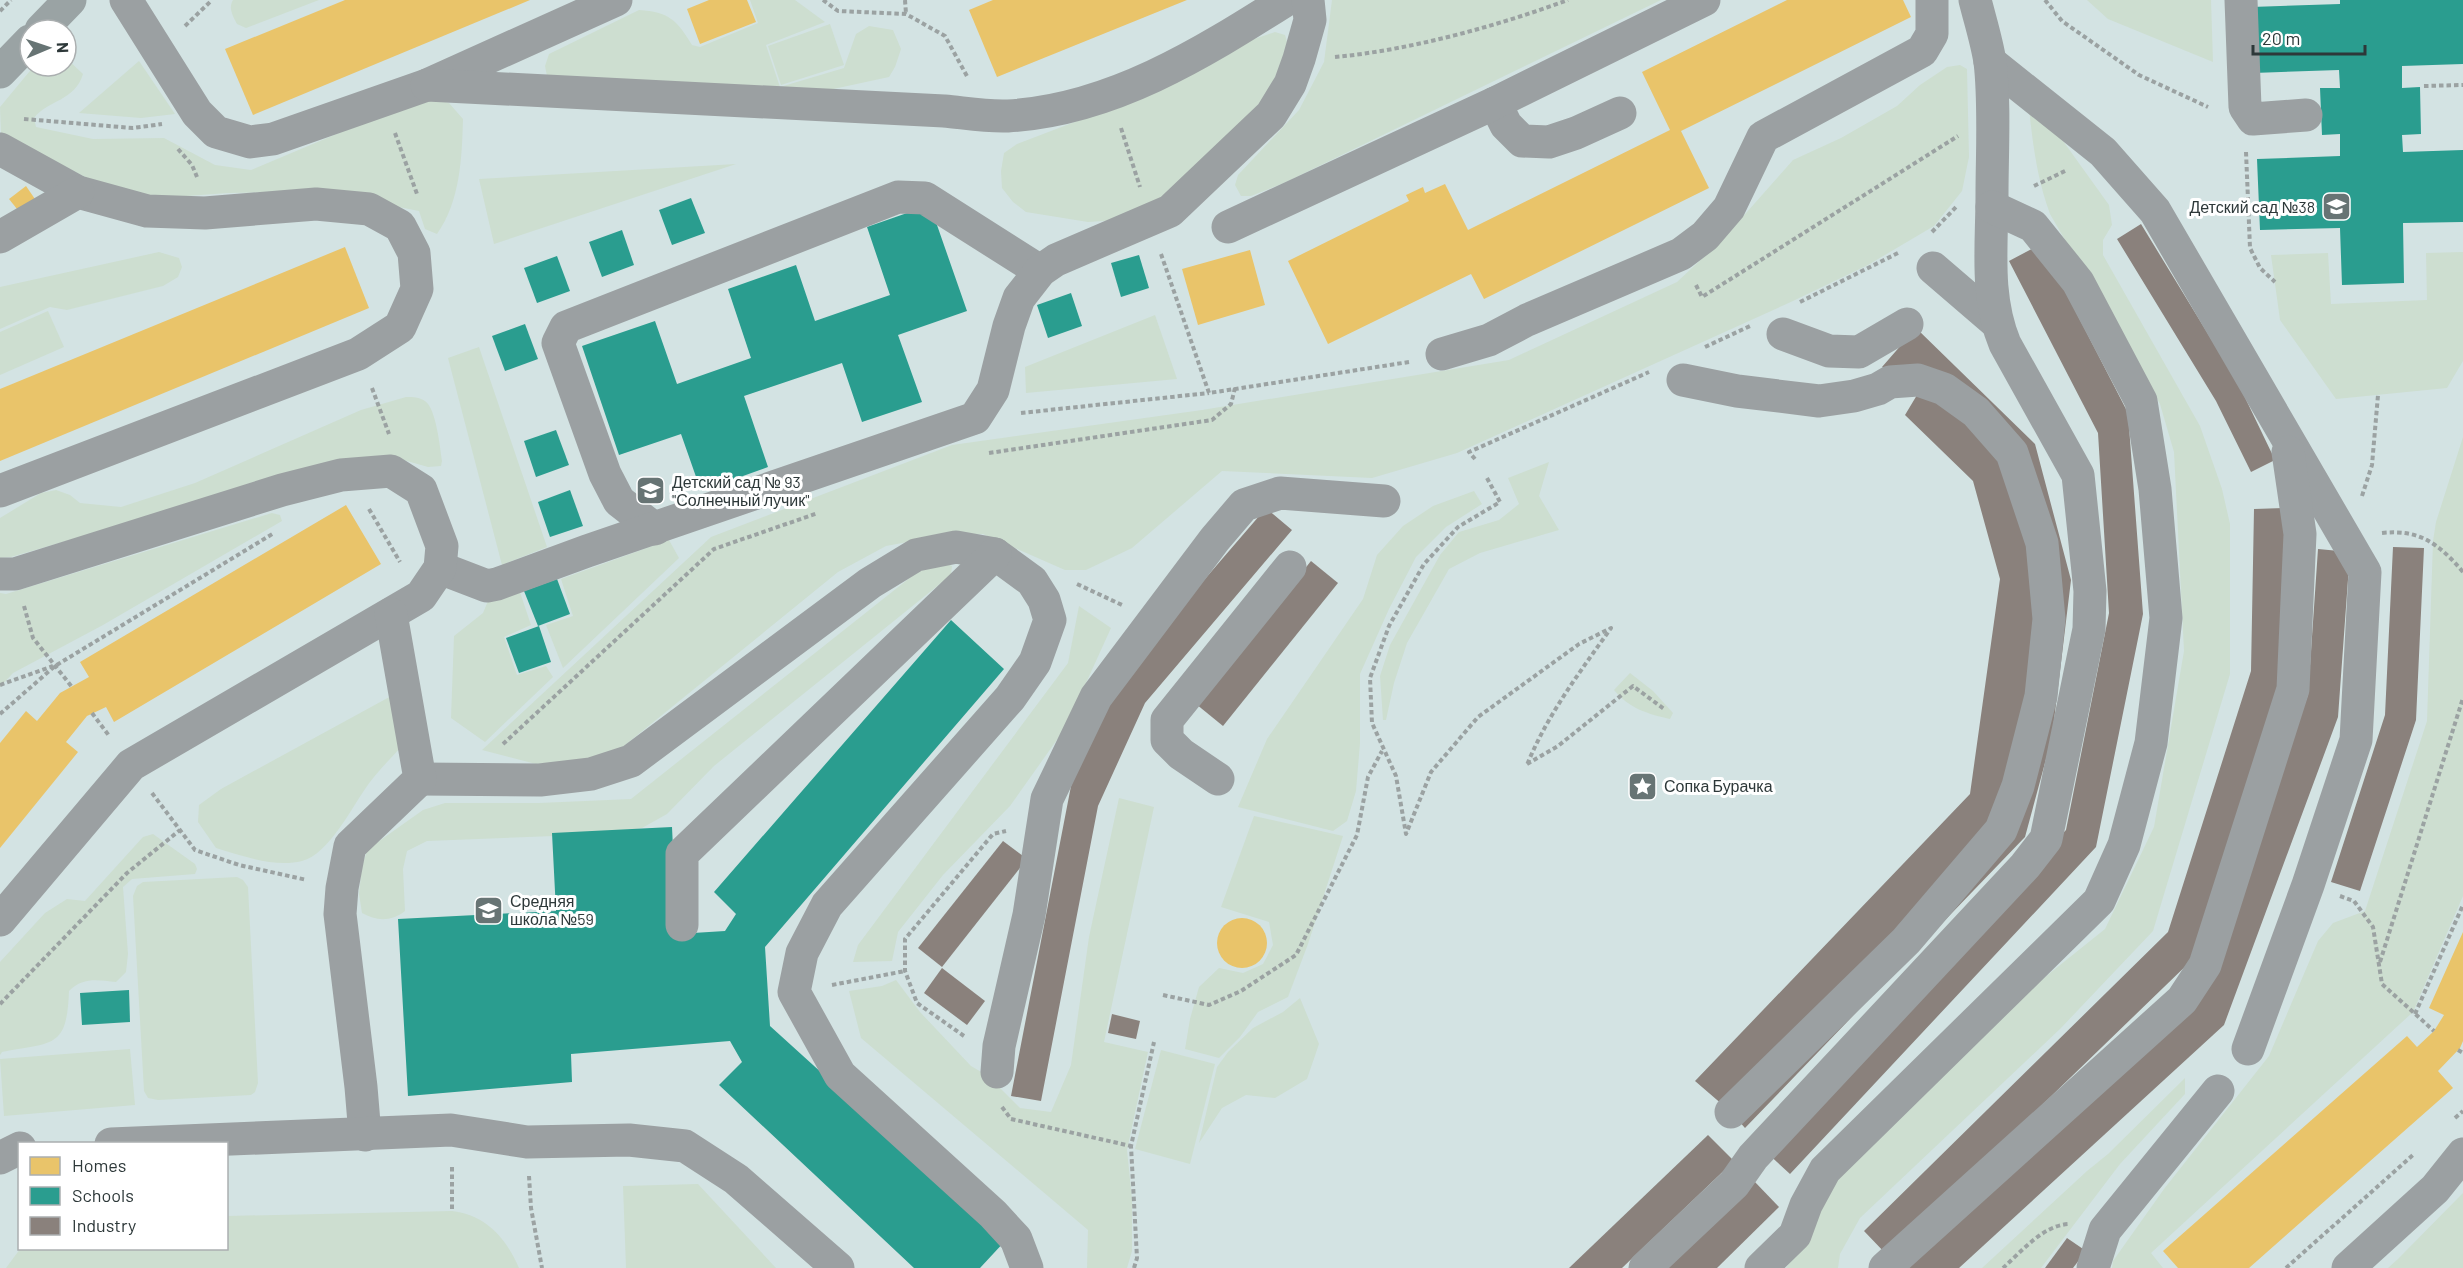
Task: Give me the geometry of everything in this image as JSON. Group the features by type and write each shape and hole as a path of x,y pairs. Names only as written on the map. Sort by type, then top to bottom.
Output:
{"main road":[{"path":"53,18 70,0"},
{"path":"0,72 18,53"}],"lane":[{"path":"126,0 198,112 216,132 250,142 273,139 427,85 616,0"},
{"path":"427,85 1006,116 1070,108 1109,95 1204,52 1286,0"},
{"path":"440,568 487,586 975,418 993,390 1009,326 1019,298 1040,271 1056,260 1170,211 1271,115 1290,84 1299,59 1310,20 1308,0"},
{"path":"1228,227 1496,103 1704,0"},
{"path":"1442,354 1489,340 1527,320 1681,254 1705,236 1729,208 1763,137 1922,51 1932,34 1932,0"},
{"path":"1645,1268 1734,1184 1753,1157 2025,866 2046,838 2089,629 2090,591 2078,475 2005,344 1996,323 1990,271 1992,207 1990,62 1976,0"},
{"path":"2241,0 2249,113 2306,115"},
{"path":"1990,62 2103,152 2155,211 2365,572 2356,740 2308,885 2248,1049"},
{"path":"1496,103 1506,125 1522,141 1549,142 1576,133 1620,113"},
{"path":"0,149 78,192 147,211 219,212 316,204 369,209 400,226 414,253 417,289 400,327 358,354 0,491"},
{"path":"0,237 78,192"},
{"path":"655,529 619,501 605,474 558,343 566,327 898,197 925,198 1040,271"},
{"path":"1761,1268 1795,1234 1806,1205 1825,1170 2099,901 2124,845 2151,743 2166,618 2155,489 2141,401 2078,282 2032,226 1992,207"},
{"path":"1933,268 1996,323"},
{"path":"1783,334 1829,351 1859,352 1906,324"},
{"path":"1683,380 1737,391 1819,401 1854,396 1878,389 1890,382 1918,380 1944,389 1976,412 2012,453 2042,543 2049,619 2042,696 2018,786 2001,830 1906,941 1731,1112"},
{"path":"1885,1268 2181,1000 2205,965 2293,689 2300,534 2285,433"},
{"path":"0,574 15,574 282,489 341,475 391,471 422,490 442,546 440,568 421,596 131,765 0,920"},
{"path":"998,1059 1029,915 1047,799 1096,697 1215,538 1244,505 1280,493 1384,501"},
{"path":"364,1135 361,1087 340,914 342,888 350,846 420,779 540,780 591,774 631,760 870,583 916,555 956,547 995,554 1032,581 1044,600 1050,620 1035,662 1010,698 827,905 802,953 794,992 840,1074 993,1214 1016,1239 1028,1268"},
{"path":"682,925 682,854 995,554"},
{"path":"1218,779 1181,754 1167,740 1167,720 1290,567"},
{"path":"391,615 420,779"},
{"path":"2093,1268 2104,1230 2218,1091"},
{"path":"143,1142 451,1130 527,1142 629,1140 685,1146 736,1179 838,1268"},
{"path":"0,1158 18,1149"},
{"path":"2348,1268 2434,1189 2463,1154"}],"path":[{"path":"0,11 11,0"},
{"path":"180,30 212,0"},
{"path":"823,0 838,11 906,15 945,36 972,85"},
{"path":"905,0 906,15"},
{"path":"1299,59 1351,56 1434,39 1526,15 1568,0"},
{"path":"2045,0 2062,21 2139,75 2209,107 2249,113 2246,153 2250,248 2260,268 2275,282"},
{"path":"2424,86 2463,85"},
{"path":"1109,95 1151,218"},
{"path":"384,101 418,197"},
{"path":"17,119 133,128 159,125 198,112"},
{"path":"159,125 165,133"},
{"path":"1702,297 1967,131"},
{"path":"172,141 192,165 203,189 219,212"},
{"path":"1992,207 2103,152"},
{"path":"1162,260 1209,393"},
{"path":"975,418 1209,393 1396,365 1442,354"},
{"path":"980,455 1212,420 1231,404 1235,388"},
{"path":"2378,395 2372,465 2344,536 2399,531 2421,536 2444,550 2463,572"},
{"path":"378,402 390,437"},
{"path":"1487,478 1500,502 1458,527 1424,564 1389,626 1370,678 1372,723 1382,750 1396,776 1406,834 1431,772 1478,717 1579,644 1611,628 1565,694 1537,740 1527,765 1558,746 1633,686 1664,709"},
{"path":"367,507 401,564"},
{"path":"498,749 714,549 819,513"},
{"path":"0,714 55,666 275,532"},
{"path":"1075,584 1153,620"},
{"path":"33,638 72,687"},
{"path":"0,685 55,666"},
{"path":"2380,962 2463,698"},
{"path":"1163,995 1209,1005 1241,991 1296,955 1356,835 1368,777 1382,750"},
{"path":"131,765 195,850 211,856 342,888"},
{"path":"0,1004 127,873 180,830"},
{"path":"1041,839 1006,831 993,834 905,939 905,971 917,1003 998,1059 997,1099 1011,1119 1131,1146"},
{"path":"2308,885 2354,901 2373,927 2382,984 2434,1031"},
{"path":"2415,1014 2463,905"},
{"path":"794,992 905,971"},
{"path":"1134,1268 1137,1258 1131,1146 1154,1042"},
{"path":"2458,1050 2463,1053"},
{"path":"2454,1119 2463,1111"},
{"path":"451,1130 452,1211"},
{"path":"2286,1268 2419,1150"},
{"path":"531,1208 542,1268"},
{"path":"2003,1268 2043,1232 2053,1227 2064,1224 2086,1224 2104,1230"}],"green space":[{"path":"233,0 319,0 246,28 237,24 234,18 231,9"},
{"path":"750,0 795,0 825,22 766,45 780,87 844,68 856,34 869,26 893,30 901,49 895,67 889,77 801,96 547,76 545,66 549,54 639,10 665,15 677,23 692,45 700,47 758,23"},
{"path":"1332,0 1661,0 1284,183 1251,196 1241,196 1235,185 1238,175 1299,110 1324,62"},
{"path":"2087,0 2211,0 2213,62 2108,19"},
{"path":"830,24 844,65 781,85 768,46"},
{"path":"1275,32 1285,35 1289,48 1268,92 1239,132 1166,197 1119,220 1088,222 1026,212 1013,202 1002,188 1001,171 1004,153 1017,144 1140,97 1251,40"},
{"path":"139,61 175,114 141,118 79,113"},
{"path":"1960,65 1967,69 1969,157 1962,191 1934,226 1868,265 1793,301 1457,453 1372,478 1222,471 1132,548 1086,570 1065,570 983,534 945,535 886,546 838,572 619,750 582,761 536,764 482,750 711,537 952,445 1202,410 1509,360 1677,282 1723,239 1793,160 1841,138 1897,106 1920,85 1947,67"},
{"path":"78,69 83,74 74,90 40,112 34,118 36,127 93,139 164,138 215,165 251,170 377,117 437,99 449,103 463,119 462,149 451,208 437,234 425,229 419,211 318,191 228,193 160,198 112,191 1,133 0,107 24,78 78,78"},
{"path":"2030,95 2109,205 2112,225 2103,240 2103,255 2200,426 2222,489 2230,524 2230,674 2153,931 2061,1028 1860,1218 1840,1254 1838,1268 1786,1268 1807,1238 1841,1169 2015,1001 2105,929 2154,827 2184,651 2174,452 2160,404 2050,214 2035,157 2028,98"},
{"path":"736,164 494,244 479,179"},
{"path":"159,252 179,258 182,267 178,277 163,286 67,310 50,307 0,329 0,287"},
{"path":"2463,252 2463,361 2447,388 2336,399 2280,320 2271,255 2328,253 2331,304 2427,300 2426,253"},
{"path":"48,311 64,347 0,375 0,332"},
{"path":"1155,315 1177,379 1026,393 1025,367"},
{"path":"479,347 547,547 502,565 448,358"},
{"path":"406,397 420,399 429,405 437,428 441,466 428,467 386,455 342,461 11,557 0,558 0,518 41,493 56,490 70,495 80,503 121,507 195,483 361,410"},
{"path":"2463,437 2463,896 2413,1012 2151,1253 2163,1268 2112,1268 2113,1261 2164,1189 2269,1056 2318,941 2333,923 2365,911 2427,721 2433,541 2436,522"},
{"path":"1549,462 1539,496 1559,530 1480,553 1449,569 1407,643 1394,683 1386,720 1383,720 1380,676 1390,645 1440,555 1459,532 1499,520 1519,504 1508,478"},
{"path":"1474,491 1482,504 1446,527 1416,557 1389,609 1360,674 1360,743 1356,791 1347,821 1333,831 1238,807 1267,739 1363,599 1377,555 1403,526 1433,506"},
{"path":"272,513 280,515 282,521 103,625 13,673 0,687 0,593 6,594"},
{"path":"669,540 679,558 563,668 546,625 573,616 561,579"},
{"path":"945,563 952,566 951,575 714,766 667,814 642,828 607,834 427,841 407,851 403,869 405,911 389,919 373,918 362,913 359,894 362,865 368,849 423,810 445,803 539,803 631,799 926,565"},
{"path":"519,589 531,625 504,637 517,675 546,666 553,677 485,742 451,718 454,636 483,613 488,601"},
{"path":"1079,606 1111,628 1066,727 1010,806 943,875 898,932 892,961 853,962 858,945 1068,663"},
{"path":"1630,673 1653,691 1673,713 1670,719 1639,709 1614,690"},
{"path":"393,695 401,747 370,782 340,827 322,849 302,861 281,863 259,860 216,848 198,822 199,805 221,789"},
{"path":"1119,798 1154,807 1104,1042 1148,1052 1127,1150 1132,1199 1132,1251 1127,1268 1087,1268 1088,1230 861,1038 849,991 882,986 896,980 920,1012 971,1066 988,1076 1020,1108 1051,1112 1071,1065 1089,937"},
{"path":"1254,816 1343,836 1288,997 1258,1012 1240,1037 1219,1058 1185,1049 1199,987 1219,968 1243,973 1263,964 1273,945 1269,922 1221,907"},
{"path":"153,834 195,864 197,869 195,874 132,879 123,887 128,954 126,972 116,982 85,981 69,991 65,1024 54,1039 45,1044 2,1052 0,1055 0,962 45,913 67,899 85,901 143,837"},
{"path":"237,877 243,880 248,887 258,1083 255,1092 251,1095 158,1100 148,1098 144,1091 133,896 137,886 143,882"},
{"path":"1300,998 1319,1044 1307,1079 1275,1098 1246,1095 1222,1108 1199,1143 1217,1067 1228,1052 1253,1028 1283,1012"},
{"path":"130,1049 135,1105 4,1116 0,1059"},
{"path":"1161,1050 1215,1064 1190,1164 1135,1149"},
{"path":"2185,1078 2185,1094 2120,1164 2041,1268 1982,1268 2108,1154"},
{"path":"698,1184 776,1268 626,1268 623,1186"},
{"path":"2463,1193 2463,1268 2388,1268 2398,1259"},
{"path":"452,1211 464,1213 485,1223 501,1238 519,1268 6,1268 19,1250 228,1250 228,1216"}],"building: Homes":[{"path":"345,0 530,0 253,115 225,49"},
{"path":"709,0 747,0 756,22 700,44 687,9"},
{"path":"993,0 1187,0 997,77 969,10"},
{"path":"1787,0 1903,0 1911,17 1681,131 1709,188 1484,299 1471,274 1328,344 1288,261 1409,201 1406,195 1423,187 1425,193 1445,184 1468,230 1670,130 1642,72"},
{"path":"26,186 37,202 21,214 9,199"},
{"path":"345,247 369,308 0,461 0,389"},
{"path":"1250,250 1265,305 1198,325 1182,269"},
{"path":"346,505 381,564 114,722 106,707 87,716 66,742 78,752 0,848 0,743 26,711 37,721 60,693 89,677 80,662"},
{"path":"1247,918 1260,925 1266,933 1266,953 1260,961 1252,967 1237,968 1224,961 1218,953 1217,938 1224,925 1232,919"},
{"path":"2463,932 2463,1041 2460,1048 2438,1071 2453,1088 2249,1268 2178,1268 2163,1251 2407,1036 2417,1047 2434,1031 2444,1015 2429,1008"}],"building: Schools":[{"path":"2340,0 2463,0 2463,64 2402,66 2402,88 2420,87 2421,134 2402,135 2403,152 2463,150 2463,222 2403,223 2404,283 2342,285 2340,228 2260,230 2257,159 2340,156 2340,134 2322,135 2320,88 2340,88 2339,70 2253,73 2251,7 2340,4"},
{"path":"691,198 705,233 672,245 659,210"},
{"path":"930,205 967,311 898,335 922,402 862,422 842,363 744,396 768,467 701,491 681,434 619,455 582,346 655,321 677,384 751,358 728,289 796,265 815,321 890,295 867,227"},
{"path":"622,230 634,265 602,277 589,242"},
{"path":"1139,255 1149,288 1121,297 1111,263"},
{"path":"557,256 570,291 537,303 524,268"},
{"path":"1071,293 1082,326 1048,338 1037,305"},
{"path":"525,324 538,359 505,371 492,336"},
{"path":"556,430 569,465 536,477 524,441"},
{"path":"570,490 583,526 550,537 538,502"},
{"path":"557,579 570,614 538,626 524,591"},
{"path":"951,620 1004,669 765,947 770,1026 1006,1240 980,1268 914,1268 719,1085 742,1062 730,1041 571,1054 572,1082 408,1096 398,919 556,911 552,833 672,827 677,934 725,931 736,914 714,892"},
{"path":"539,626 551,662 519,673 506,638"},
{"path":"129,990 130,1022 82,1025 80,993"}],"building: Industry":[{"path":"2141,224 2238,383 2275,460 2251,472 2216,401 2117,239"},
{"path":"2041,244 2128,413 2143,614 2096,847 1790,1174 1765,1151 2066,830 2109,613 2098,433 2009,261"},
{"path":"1916,328 2035,444 2071,580 2052,737 2025,837 1745,1128 1731,1112 1695,1081 1970,794 2000,579 1973,481 1905,415 1917,395 1882,367"},
{"path":"1266,508 1292,530 1145,703 1098,806 1041,1101 1011,1096 1071,786 1112,687"},
{"path":"2284,508 2284,673 2194,958 1887,1255 1864,1231 2168,932 2251,671 2254,509"},
{"path":"2393,547 2424,548 2416,720 2360,891 2331,882 2385,715"},
{"path":"2318,549 2350,552 2338,717 2224,1025 1959,1268 1908,1268 2193,1010 2308,695"},
{"path":"1311,561 1338,583 1223,726 1196,704"},
{"path":"1003,841 1027,859 942,967 918,948"},
{"path":"942,968 985,1001 967,1025 924,993"},
{"path":"1112,1014 1140,1021 1136,1039 1108,1033"},
{"path":"1708,1135 1734,1161 1622,1268 1569,1268"},
{"path":"1754,1181 1779,1207 1717,1268 1666,1268"},
{"path":"2067,1238 2086,1251 2073,1268 2045,1268"}],"place":[{"name":"Детский сад №38","path":"2336,207"},
{"name":"Детский сад № 93 \"Солнечный лучик\"","path":"651,491"},
{"name":"Сопка Бурачка","path":"1643,786"},
{"name":"Средняя школа №59","path":"489,910"}]}
